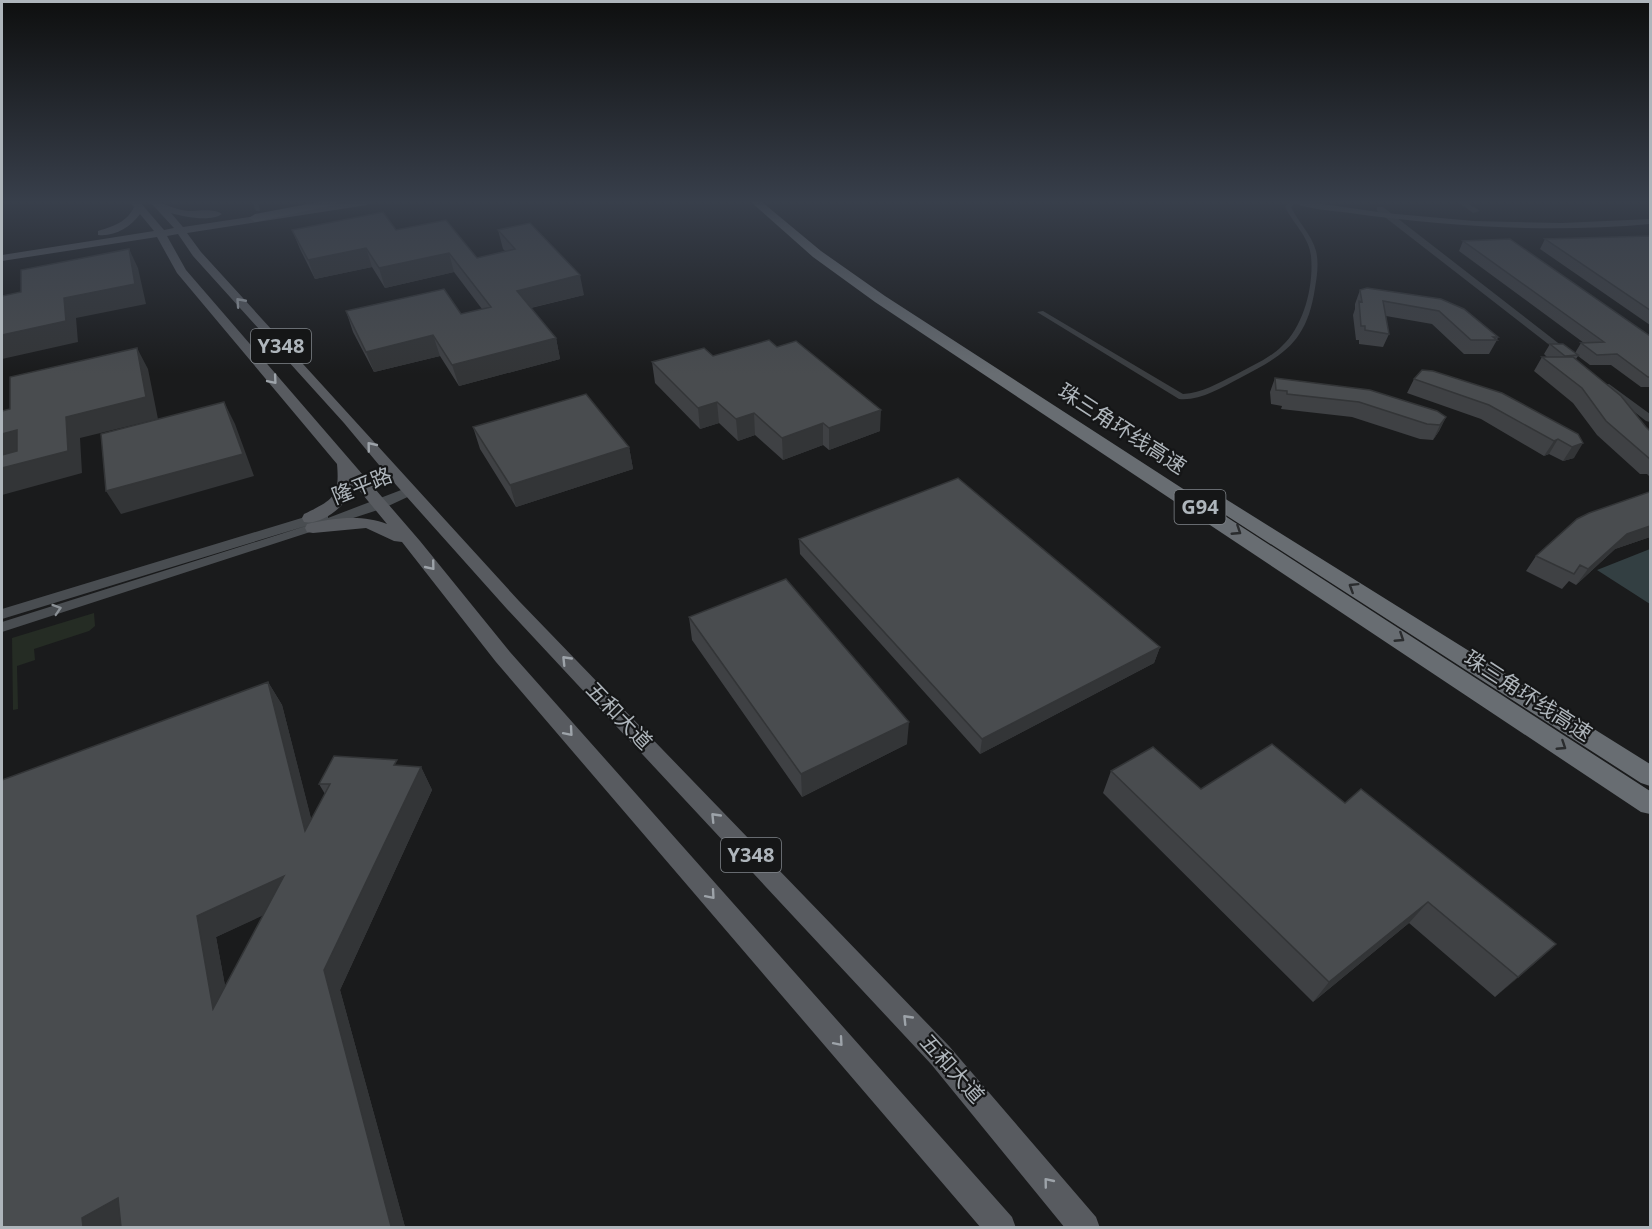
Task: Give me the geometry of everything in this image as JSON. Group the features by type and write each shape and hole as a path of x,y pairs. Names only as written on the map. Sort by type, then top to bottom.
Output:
{"highway":[{"name":"珠三角环线高速","path":"825,259 880,299 1650,804"},
{"name":"珠三角环线高速","path":"843,259 903,301 1650,776"}],"main road":[{"name":"Y348","path":"174,259 181,271 414,545 510,665 1001,1227"},
{"name":"五和大道","path":"202,259 349,420 409,491 513,605 948,1063 1085,1227"},
{"path":"311,523 334,506 343,496 347,481 344,464"},
{"name":"隆平路","path":"2,614 311,523 409,491"},
{"path":"311,523 369,522 414,545"},
{"name":"隆平路","path":"2,627 311,523"}],"street":[{"path":"1041,312 1182,397 1191,397 1212,390 1286,347 1303,323 1311,292 1314,259"},
{"path":"1444,259 1573,359"},
{"path":"1599,379 1650,419"}],"shaded area":[{"path":"1650,549 1650,604 1597,570"},
{"path":"94,613 95,626 89,631 34,649 35,660 17,666 18,709 13,710 12,638"}],"building":[{"path":"76,259 131,259 135,284 64,298 66,321 2,335 2,296 21,292 21,270"},
{"path":"373,259 419,259 379,268"},
{"path":"454,259 565,259 580,275 517,291 556,338 452,365 433,335 366,352 346,311 444,289 461,314 491,307"},
{"path":"1489,259 1539,259 1650,336 1650,377 1617,354 1597,355 1581,343 1604,342"},
{"path":"1575,259 1650,259 1650,310"},
{"path":"1367,288 1441,299 1464,309 1498,337 1493,337 1497,340 1471,340 1439,311 1383,301 1389,334 1365,330 1365,326 1361,326 1359,301 1362,302 1360,290"},
{"path":"769,340 777,347 796,341 881,410 829,428 823,423 782,438 754,413 736,419 717,402 698,408 652,362 704,348 713,356"},
{"path":"1550,344 1563,344 1578,355 1565,356"},
{"path":"137,348 146,397 66,417 68,451 2,468 2,455 17,451 17,430 2,434 2,411 10,409 10,377"},
{"path":"1542,357 1573,357 1621,396 1650,431 1650,459 1606,421 1582,388"},
{"path":"1422,370 1433,371 1502,393 1578,434 1583,443 1572,447 1558,439 1554,441 1489,405 1414,379"},
{"path":"1275,378 1370,390 1437,411 1446,417 1440,425 1427,424 1359,402 1287,394 1287,391 1276,390"},
{"path":"586,394 629,447 510,485 473,427"},
{"path":"224,402 243,454 106,491 101,434"},
{"path":"958,478 1160,647 982,739 799,539"},
{"path":"1649,492 1650,526 1627,534 1588,569 1580,565 1574,574 1536,556 1577,519"},
{"path":"786,579 909,722 801,774 689,617"},
{"path":"268,682 305,831 330,784 319,784 334,756 397,760 394,765 421,767 324,970 391,1226 121,1227 118,1198 82,1218 83,1227 2,1227 2,780","holes":["284,876 213,1009 197,916"]},
{"path":"1272,744 1345,803 1361,789 1556,944 1518,977 1428,902 1329,982 1111,771 1153,747 1201,789"}]}
